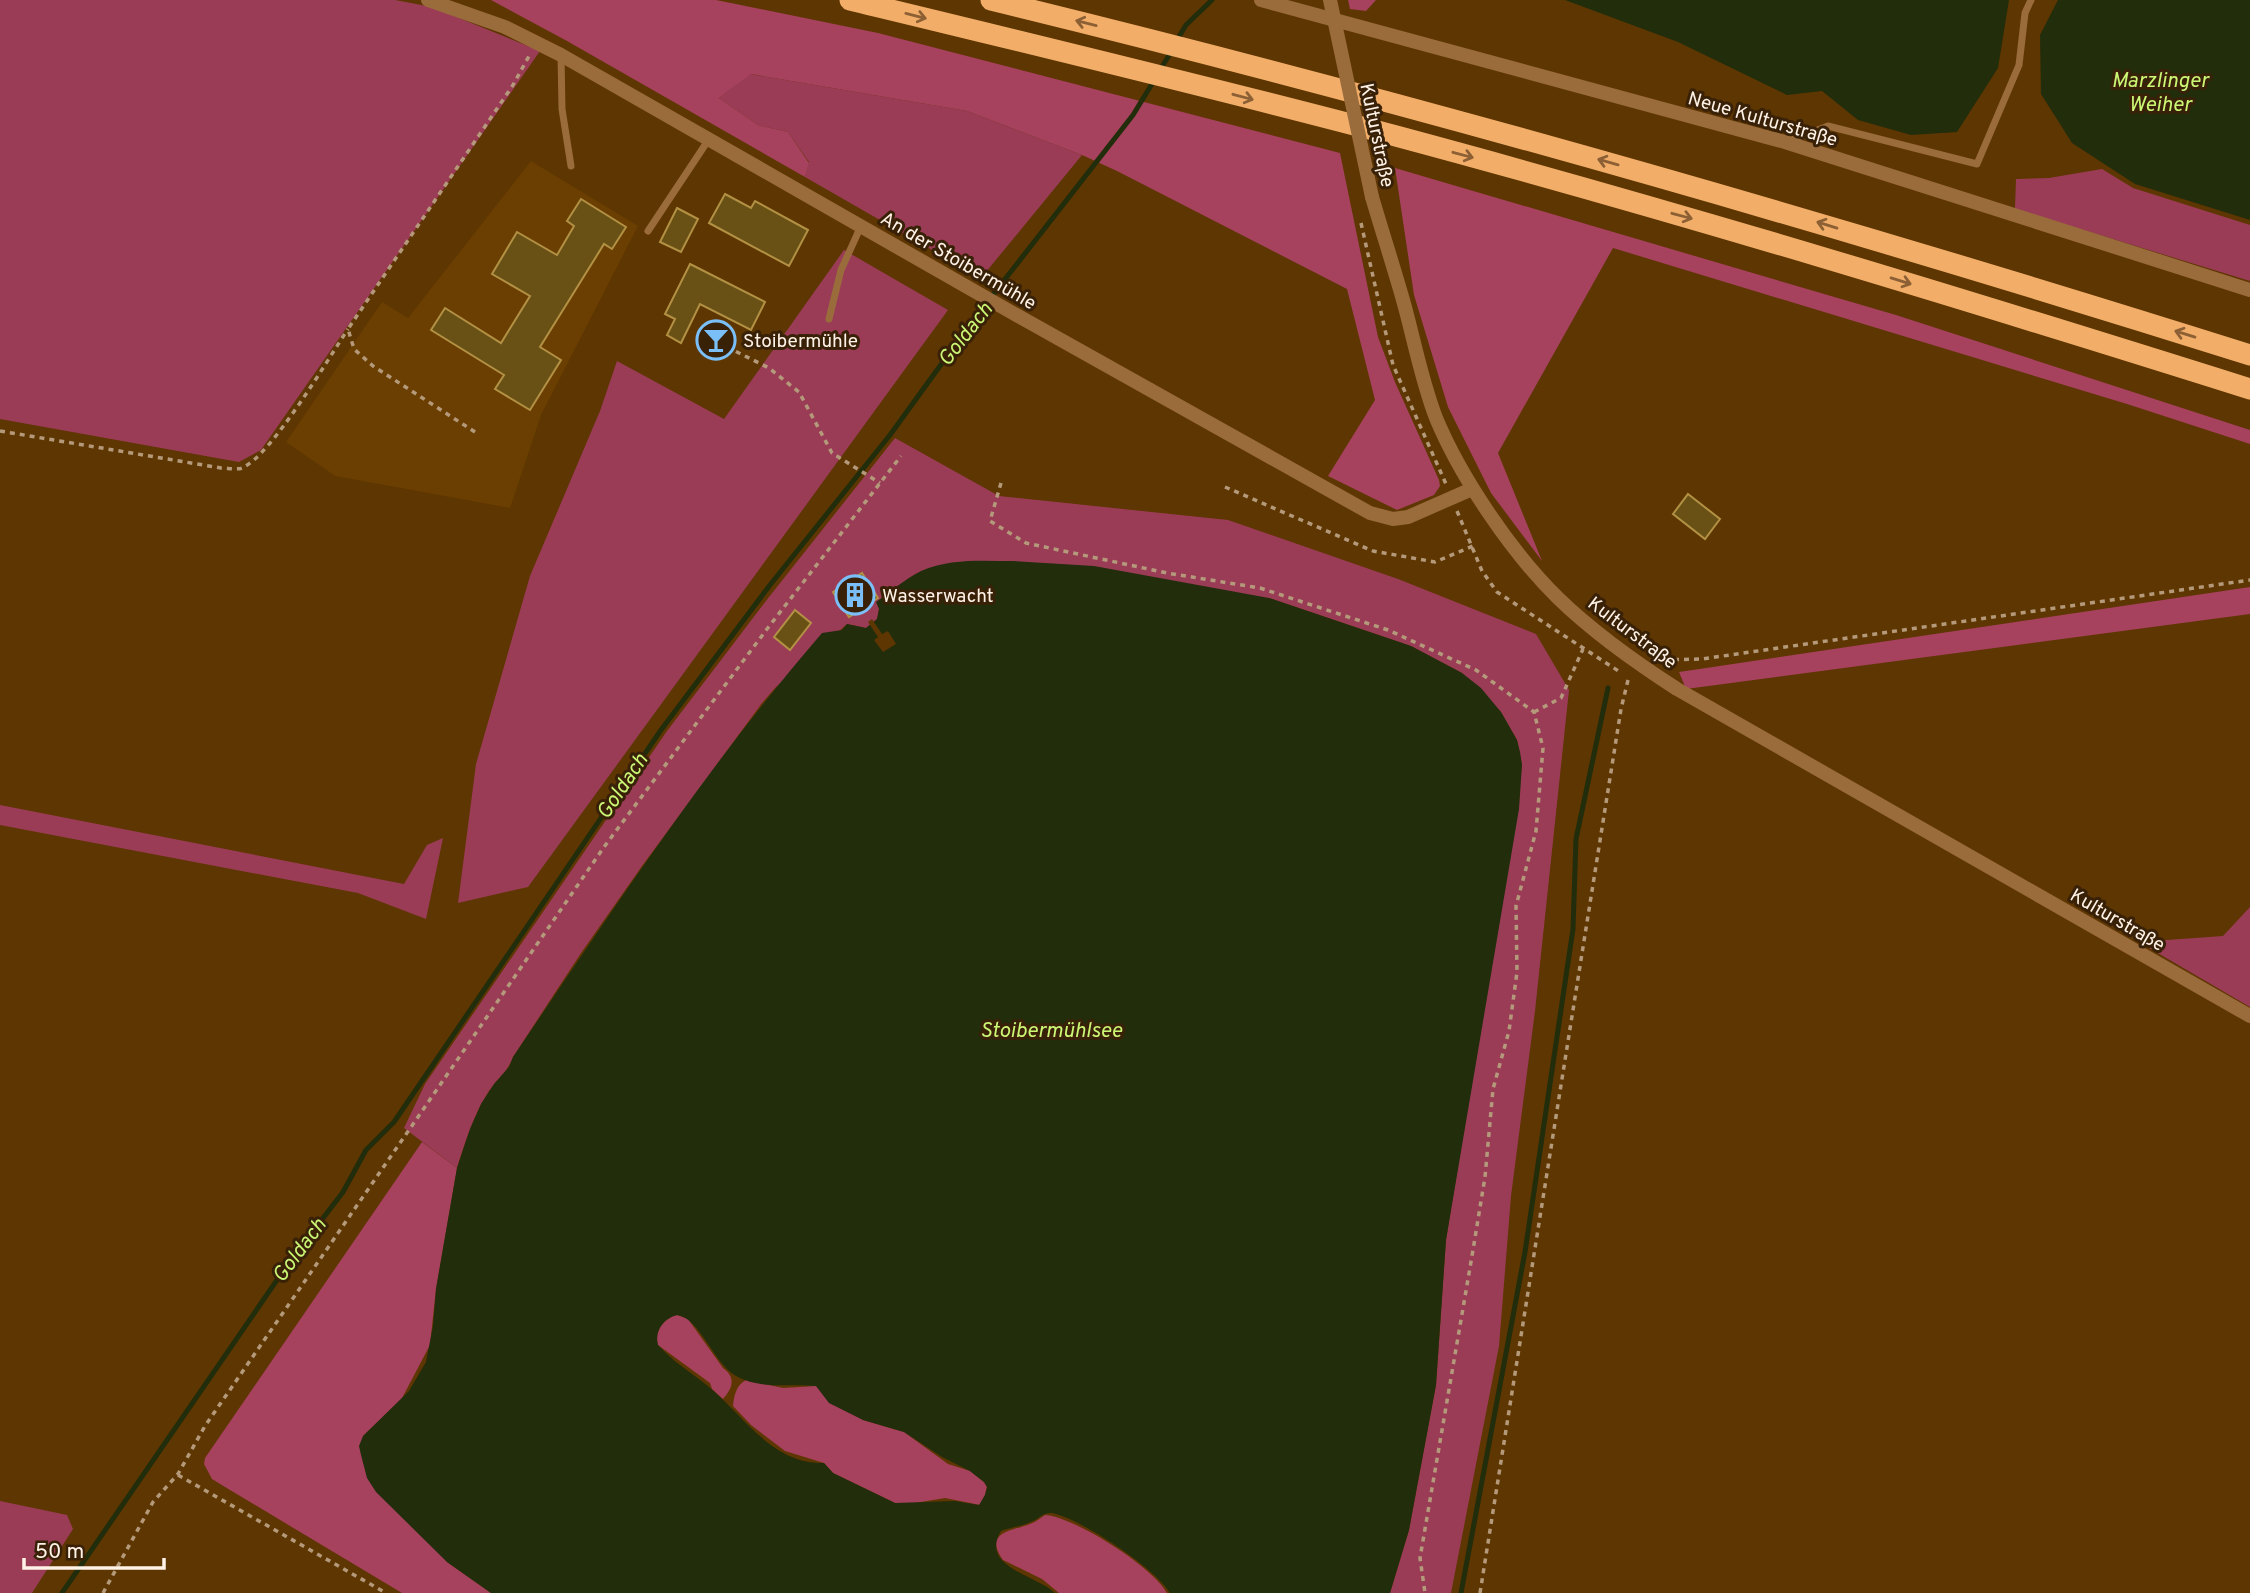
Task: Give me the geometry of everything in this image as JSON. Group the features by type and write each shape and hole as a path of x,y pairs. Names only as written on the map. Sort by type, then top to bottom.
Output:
{"highway":[{"path":"850,0 1397,137 1694,219 1987,306 2250,389"},
{"path":"991,0 1400,103 1705,188 1994,274 2250,355"}],"street":[{"name":"An der Stoibermühle","path":"428,0 478,16 561,55 1370,513 1400,519 1472,489"},
{"name":"Neue Kulturstraße","path":"1261,0 1785,142 2250,290"},
{"name":"Kulturstraße","path":"1330,0 1372,197 1403,299 1415,351 1437,418 1472,489 1558,597 1634,661 1677,689 2250,1016"}],"lane":[{"path":"1785,142 1828,126 1977,164 2019,65 2025,13 2032,0"},
{"path":"561,55 562,110 571,166"},
{"path":"648,231 710,138"},
{"path":"829,319 841,270 861,226"}],"path":[{"path":"0,431 221,468 242,468 260,455 283,426 513,85 534,41"},
{"path":"1359,214 1390,357 1482,571 1497,592 1628,677"},
{"path":"348,330 354,349 373,366 475,432"},
{"path":"727,347 769,368 799,391 832,453 880,483"},
{"path":"103,1593 153,1502 178,1474 205,1426 604,847 901,456"},
{"path":"1001,483 990,521 1026,543 1167,573 1260,588 1388,630 1476,670 1534,712 1543,748 1536,831 1516,906 1517,972 1511,1019 1493,1089 1485,1177 1420,1558 1425,1593"},
{"path":"1225,486 1373,551 1434,562 1473,547"},
{"path":"1480,1593 1621,709 1634,661 1702,659 2250,580"},
{"path":"1534,712 1561,698 1583,649"},
{"path":"178,1474 386,1593"}],"shaded area":[{"path":"0,0 395,0 432,7 540,51 261,450 239,462 0,419"},
{"path":"491,0 716,0 878,33 1340,153 1378,337 1440,486 1434,495 1397,510 1328,476 1375,400 1347,289 1117,171 967,111 751,74 719,98 758,125 788,132 809,163 805,177"},
{"path":"1348,0 1376,0 1366,11 1350,9"},
{"path":"750,74 967,111 1082,155 981,278 805,177 809,162 788,132 758,125 719,98"},
{"path":"531,161 638,226 541,415 510,508 335,476 286,442 382,302 408,318"},
{"path":"1395,168 1896,315 2250,430 2250,444 1613,248 1498,453 1542,561 1491,493 1448,407 1414,295"},
{"path":"2102,169 2133,188 2250,225 2250,281 2015,209 2016,179 2049,178"},
{"path":"844,250 948,310 528,887 458,903 476,764 530,576 600,411 617,361 724,419"},
{"path":"895,438 999,496 1228,520 1398,579 1536,634 1569,690 1535,1011 1511,1196 1499,1346 1451,1593 1390,1593 1409,1530 1436,1385 1446,1240 1522,765 1517,740 1501,712 1462,673 1411,646 1269,598 879,609 877,619 866,628 847,624 776,687 762,703 642,866 581,953 508,1067 487,1094 473,1121 457,1168 404,1128 425,1084 667,731"},
{"path":"2250,587 2250,614 1686,689 1679,672"},
{"path":"0,805 404,884 427,845 443,838 426,919 358,893 0,825"},
{"path":"2250,907 2250,1007 2139,942 2223,936"},
{"path":"422,1142 457,1168 436,1289 430,1345 401,1400 363,1436 447,1562 491,1593 402,1593 212,1479 204,1464 205,1458"},
{"path":"677,1315 688,1319 730,1376 732,1384 723,1399 712,1389 710,1383 658,1345 657,1335 661,1326"},
{"path":"746,1380 783,1388 816,1386 863,1420 904,1432 948,1464 970,1471 984,1482 987,1487 980,1505 945,1498 909,1504 895,1503 833,1473 824,1463 785,1451 751,1425 733,1406 738,1388"},
{"path":"0,1501 67,1515 73,1529 32,1593 0,1593"},
{"path":"1045,1515 1075,1524 1112,1545 1146,1570 1167,1593 1059,1593 1042,1579 1003,1560 996,1544 998,1538"}],"water":[{"path":"1565,0 2009,0 1998,68 1957,132 1911,135 1858,120 1822,91 1787,95 1678,42"},
{"name":"Marzlinger Weiher","path":"2058,0 2250,0 2250,220 2135,184 2072,143 2041,94 2040,35"},
{"name":"Stoibermühlsee","path":"1002,561 1094,566 1269,598 1411,646 1462,673 1481,688 1501,712 1517,740 1522,765 1519,809 1446,1240 1436,1385 1409,1530 1390,1593 1170,1593 1150,1571 1098,1534 1065,1517 1049,1513 1029,1523 1001,1531 996,1543 997,1553 1003,1562 1055,1593 491,1593 447,1562 376,1492 367,1478 359,1446 363,1436 409,1391 426,1362 457,1168 481,1104 700,787 822,633 842,630 847,624 866,628 877,619 879,609 876,602 921,571 955,562","holes":["677,1315 685,1318 736,1376 765,1385 816,1386 829,1403 863,1420 904,1432 942,1457 970,1471 987,1487 979,1505 955,1501 895,1503 833,1473 824,1463 789,1456 774,1447 709,1387 658,1345 657,1335 664,1322"]}],"pier":[{"path":"872,619 882,634 888,631 896,644 883,652 874,640 878,637 868,622"}],"building":[{"path":"725,194 751,208 755,201 808,230 789,266 709,223"},
{"path":"581,199 626,227 612,249 604,244 540,347 561,360 530,410 495,389 504,375 431,330 445,308 501,343 530,296 492,274 517,232 557,255 574,226 567,221"},
{"path":"677,208 698,219 681,252 660,242"},
{"path":"690,264 765,302 751,330 700,304 681,343 667,335 675,319 665,314"},
{"path":"1688,494 1720,519 1705,539 1673,514"},
{"name":"Wasserwacht","path":"862,573 878,598 849,617 833,592"},
{"path":"795,610 811,623 790,650 774,637"}],"waterway":[{"name":"Goldach","path":"1177,40 1186,25 1212,0"},
{"name":"Goldach","path":"1160,70 1171,52"},
{"name":"Goldach","path":"62,1593 288,1264 343,1192 366,1150 394,1122 661,730 1133,115 1155,79"},
{"path":"1461,1593 1525,1252 1573,929 1576,839 1608,688"}],"place":[{"name":"Stoibermühle","path":"716,340"},
{"name":"Wasserwacht","path":"855,595"}]}
